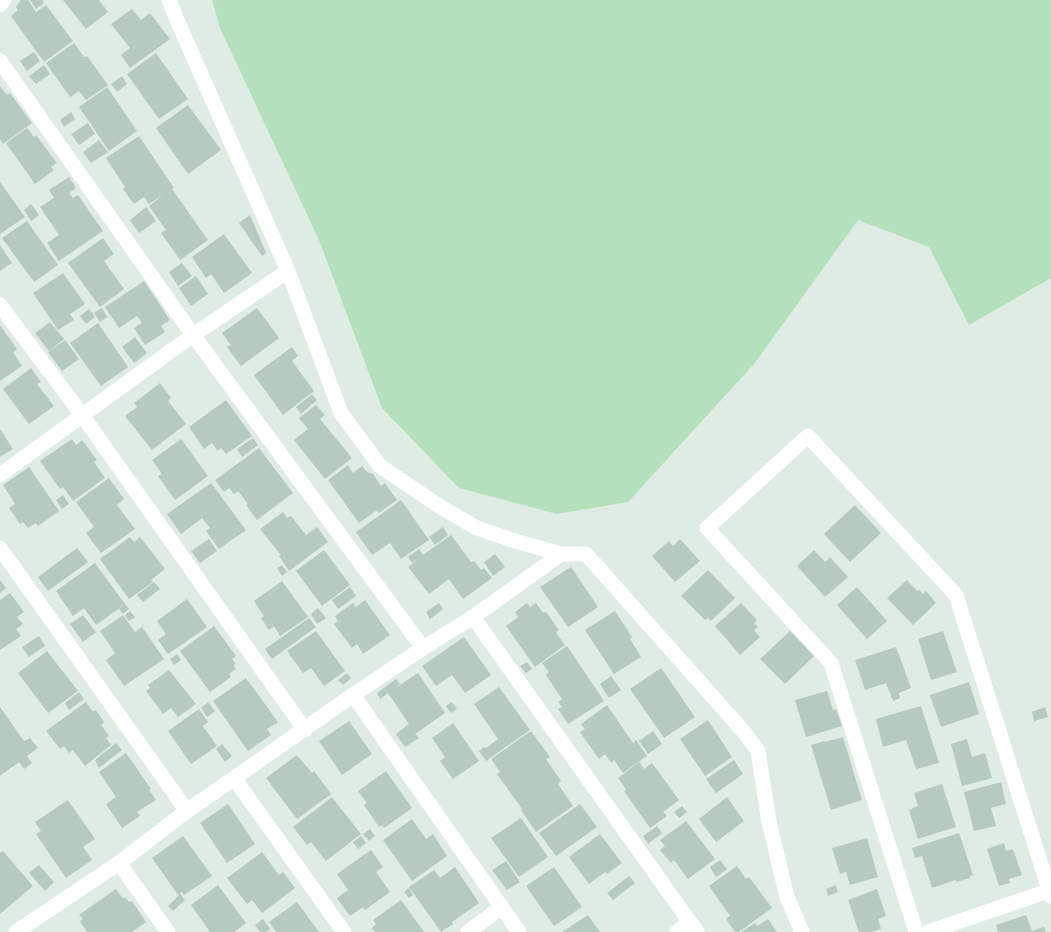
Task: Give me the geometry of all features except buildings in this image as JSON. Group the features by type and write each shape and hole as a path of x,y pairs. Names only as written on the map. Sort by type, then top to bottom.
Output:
{"street":[{"path":"0,5 4,0"},
{"path":"169,0 288,271 341,412 380,466 439,506 476,528 561,554 586,554 744,732 758,751 773,841 787,897 802,932"},
{"path":"0,61 193,335 423,648"},
{"path":"0,475 193,335 288,271"},
{"path":"0,305 82,415 305,730"},
{"path":"916,932 831,663 707,528 808,436 956,595 1050,892 928,932"},
{"path":"0,548 188,811"},
{"path":"16,932 119,863 188,811 353,695 473,617 561,554"},
{"path":"473,617 694,927 677,932"},
{"path":"353,695 519,932"},
{"path":"234,778 344,932"},
{"path":"119,863 168,932"},
{"path":"468,932 502,907"}],"green space":[{"path":"212,0 1051,0 1051,278 969,325 929,247 858,220 754,364 628,502 557,514 459,488 382,408 319,240 220,28"}]}
